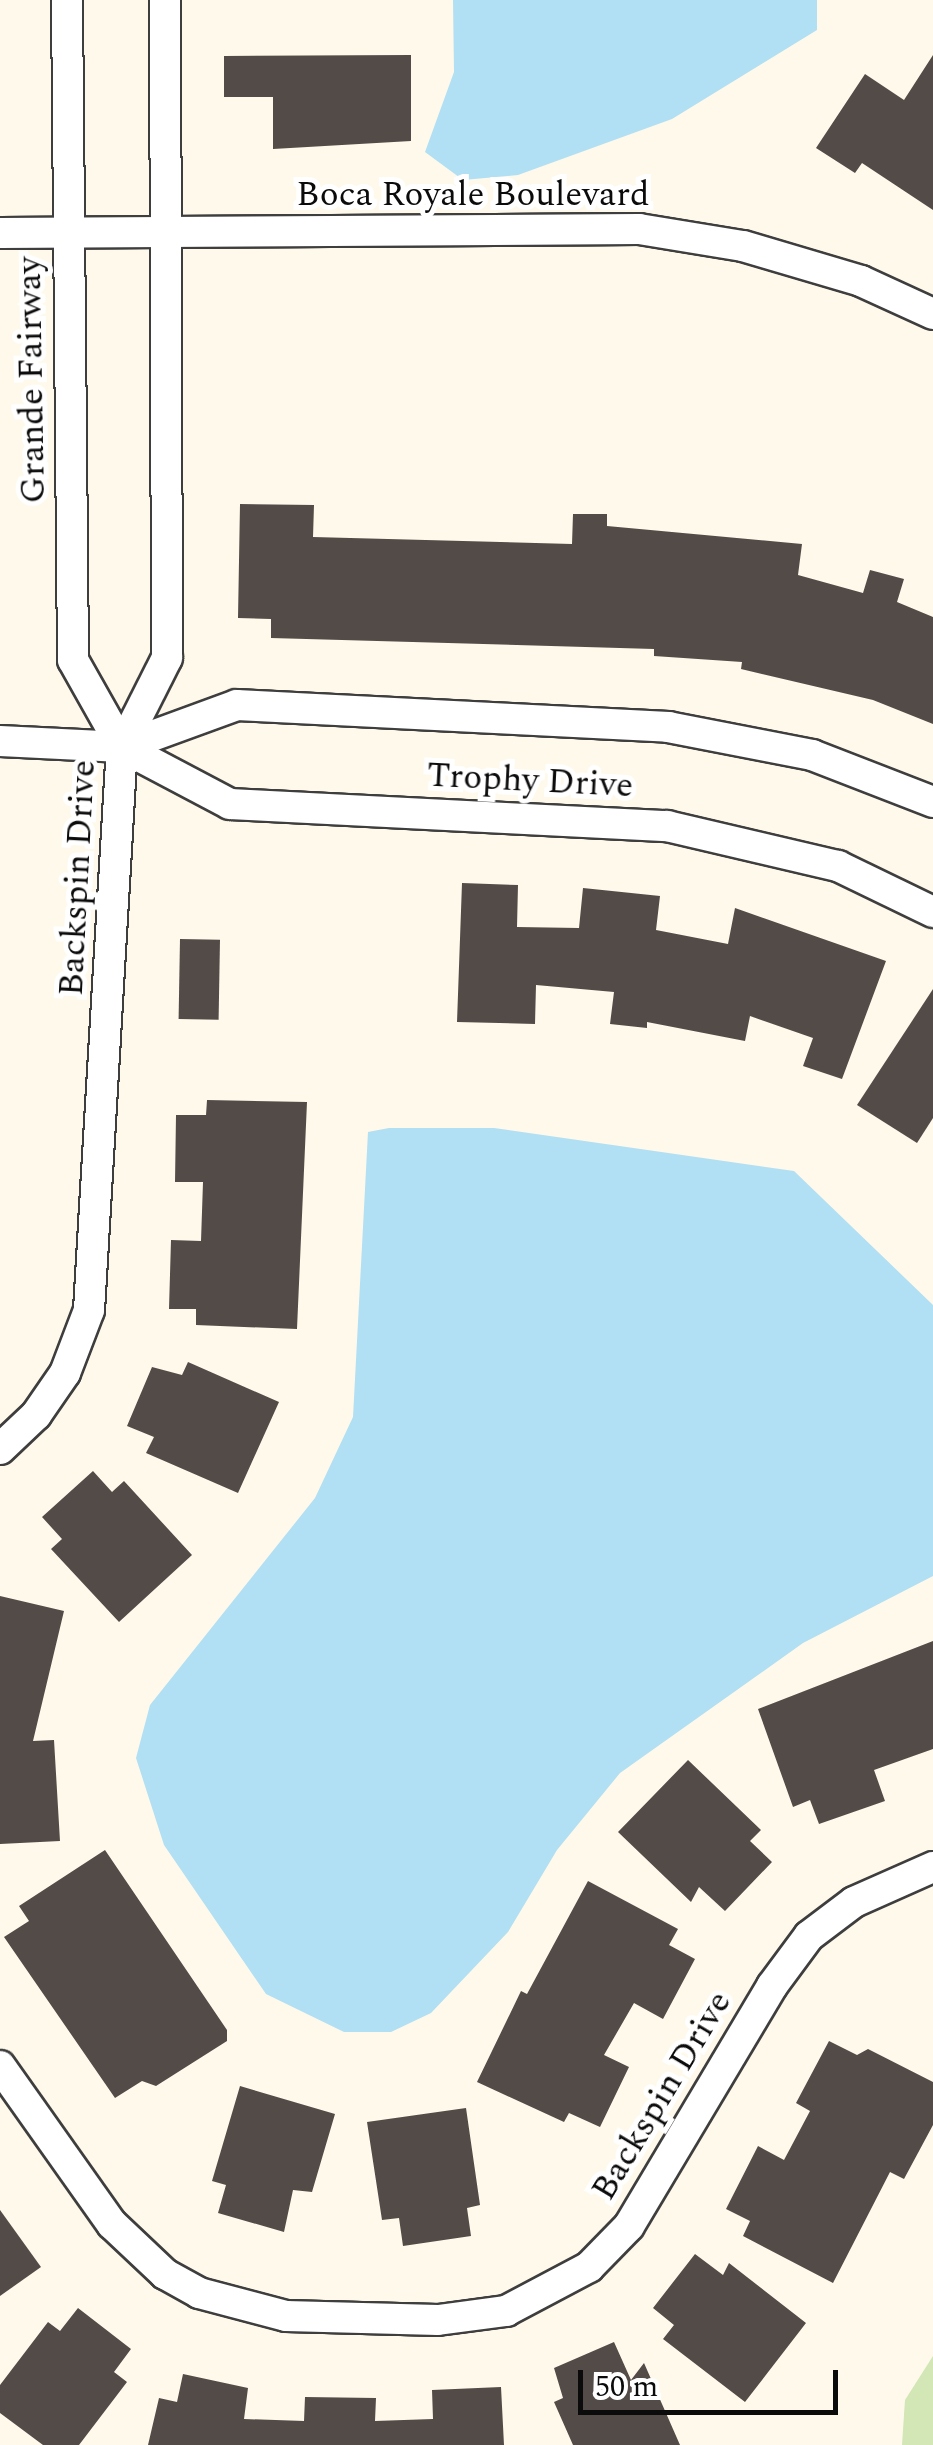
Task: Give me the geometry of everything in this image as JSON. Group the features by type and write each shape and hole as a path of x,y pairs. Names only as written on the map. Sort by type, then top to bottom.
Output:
{"street":[{"name":"Grande Fairway","path":"67,0 72,660 122,747"},
{"path":"164,0 166,232"},
{"name":"Boca Royale Boulevard","path":"0,233 639,230 760,251 861,281 933,314"},
{"name":"Backspin Drive","path":"0,1449 36,1415 65,1373 88,1310 122,747 166,658 166,232"},
{"name":"Trophy Drive","path":"0,741 122,747 237,705 668,727 812,755 933,802"},
{"name":"Trophy Drive","path":"122,747 230,804 667,826 824,862 933,912"},
{"name":"Backspin Drive","path":"0,2066 112,2224 166,2274 198,2293 286,2316 438,2320 506,2311 589,2267 629,2226 772,1986 809,1936 854,1902 933,1867"}],"green space":[{"path":"933,2356 933,2445 902,2445 905,2400"}],"water":[{"path":"453,0 817,0 817,30 672,119 518,175 463,180 425,152 454,72"},
{"path":"389,1128 494,1128 794,1171 933,1305 933,1576 803,1643 620,1773 557,1850 508,1932 431,2013 391,2032 344,2032 266,1994 164,1845 136,1758 150,1705 315,1498 353,1417 368,1132"}],"building":[{"path":"411,55 411,141 273,149 273,97 224,97 224,56"},
{"path":"933,55 933,210 862,163 855,173 816,148 865,74 904,100"},
{"path":"240,504 314,505 313,537 572,544 573,514 607,514 607,526 802,544 798,575 863,593 870,570 904,579 897,602 933,617 933,724 873,700 741,669 742,662 654,656 654,649 271,638 271,619 238,618"},
{"path":"462,883 518,885 517,927 579,928 583,888 660,896 656,930 728,944 735,908 886,961 842,1079 803,1066 813,1038 750,1016 745,1041 647,1022 647,1028 610,1024 614,992 536,985 535,1024 457,1022"},
{"path":"180,939 220,940 219,1020 179,1019"},
{"path":"933,989 933,1118 917,1143 857,1105"},
{"path":"207,1100 307,1102 297,1329 196,1325 196,1309 169,1309 171,1240 201,1241 203,1182 175,1182 176,1115 206,1115"},
{"path":"188,1362 279,1402 238,1493 146,1453 154,1437 127,1426 152,1367 182,1375"},
{"path":"93,1471 112,1492 124,1481 192,1555 119,1622 51,1549 62,1539 42,1517"},
{"path":"0,1596 64,1611 33,1741 54,1740 60,1841 0,1844"},
{"path":"933,1641 933,1749 874,1770 885,1801 819,1824 810,1800 793,1807 758,1709"},
{"path":"688,1760 761,1830 750,1841 772,1862 725,1911 699,1887 691,1902 618,1832"},
{"path":"105,1850 227,2030 227,2041 156,2086 142,2081 115,2098 4,1937 29,1921 19,1906"},
{"path":"588,1881 678,1929 669,1945 695,1959 663,2019 634,2003 604,2055 629,2067 600,2127 569,2113 564,2122 477,2082 521,1991 527,1994"},
{"path":"829,2041 857,2055 868,2049 933,2082 933,2125 904,2179 890,2172 833,2283 743,2236 750,2221 726,2209 758,2146 784,2160 810,2111 796,2103"},
{"path":"240,2086 335,2114 312,2192 293,2190 284,2232 218,2213 226,2185 212,2181"},
{"path":"466,2108 480,2205 467,2208 471,2236 403,2246 399,2218 382,2220 367,2122"},
{"path":"0,2210 41,2267 0,2296"},
{"path":"695,2254 723,2275 729,2263 806,2323 745,2402 663,2339 674,2325 653,2308"},
{"path":"78,2308 131,2349 114,2372 127,2382 79,2445 43,2445 0,2413 0,2385 48,2322 60,2331"},
{"path":"614,2342 631,2380 644,2363 680,2445 573,2445 554,2402 563,2398 554,2368"},
{"path":"183,2374 248,2388 244,2419 304,2421 305,2397 376,2398 375,2421 433,2419 432,2390 501,2387 504,2445 148,2445 159,2398 177,2402"}]}
